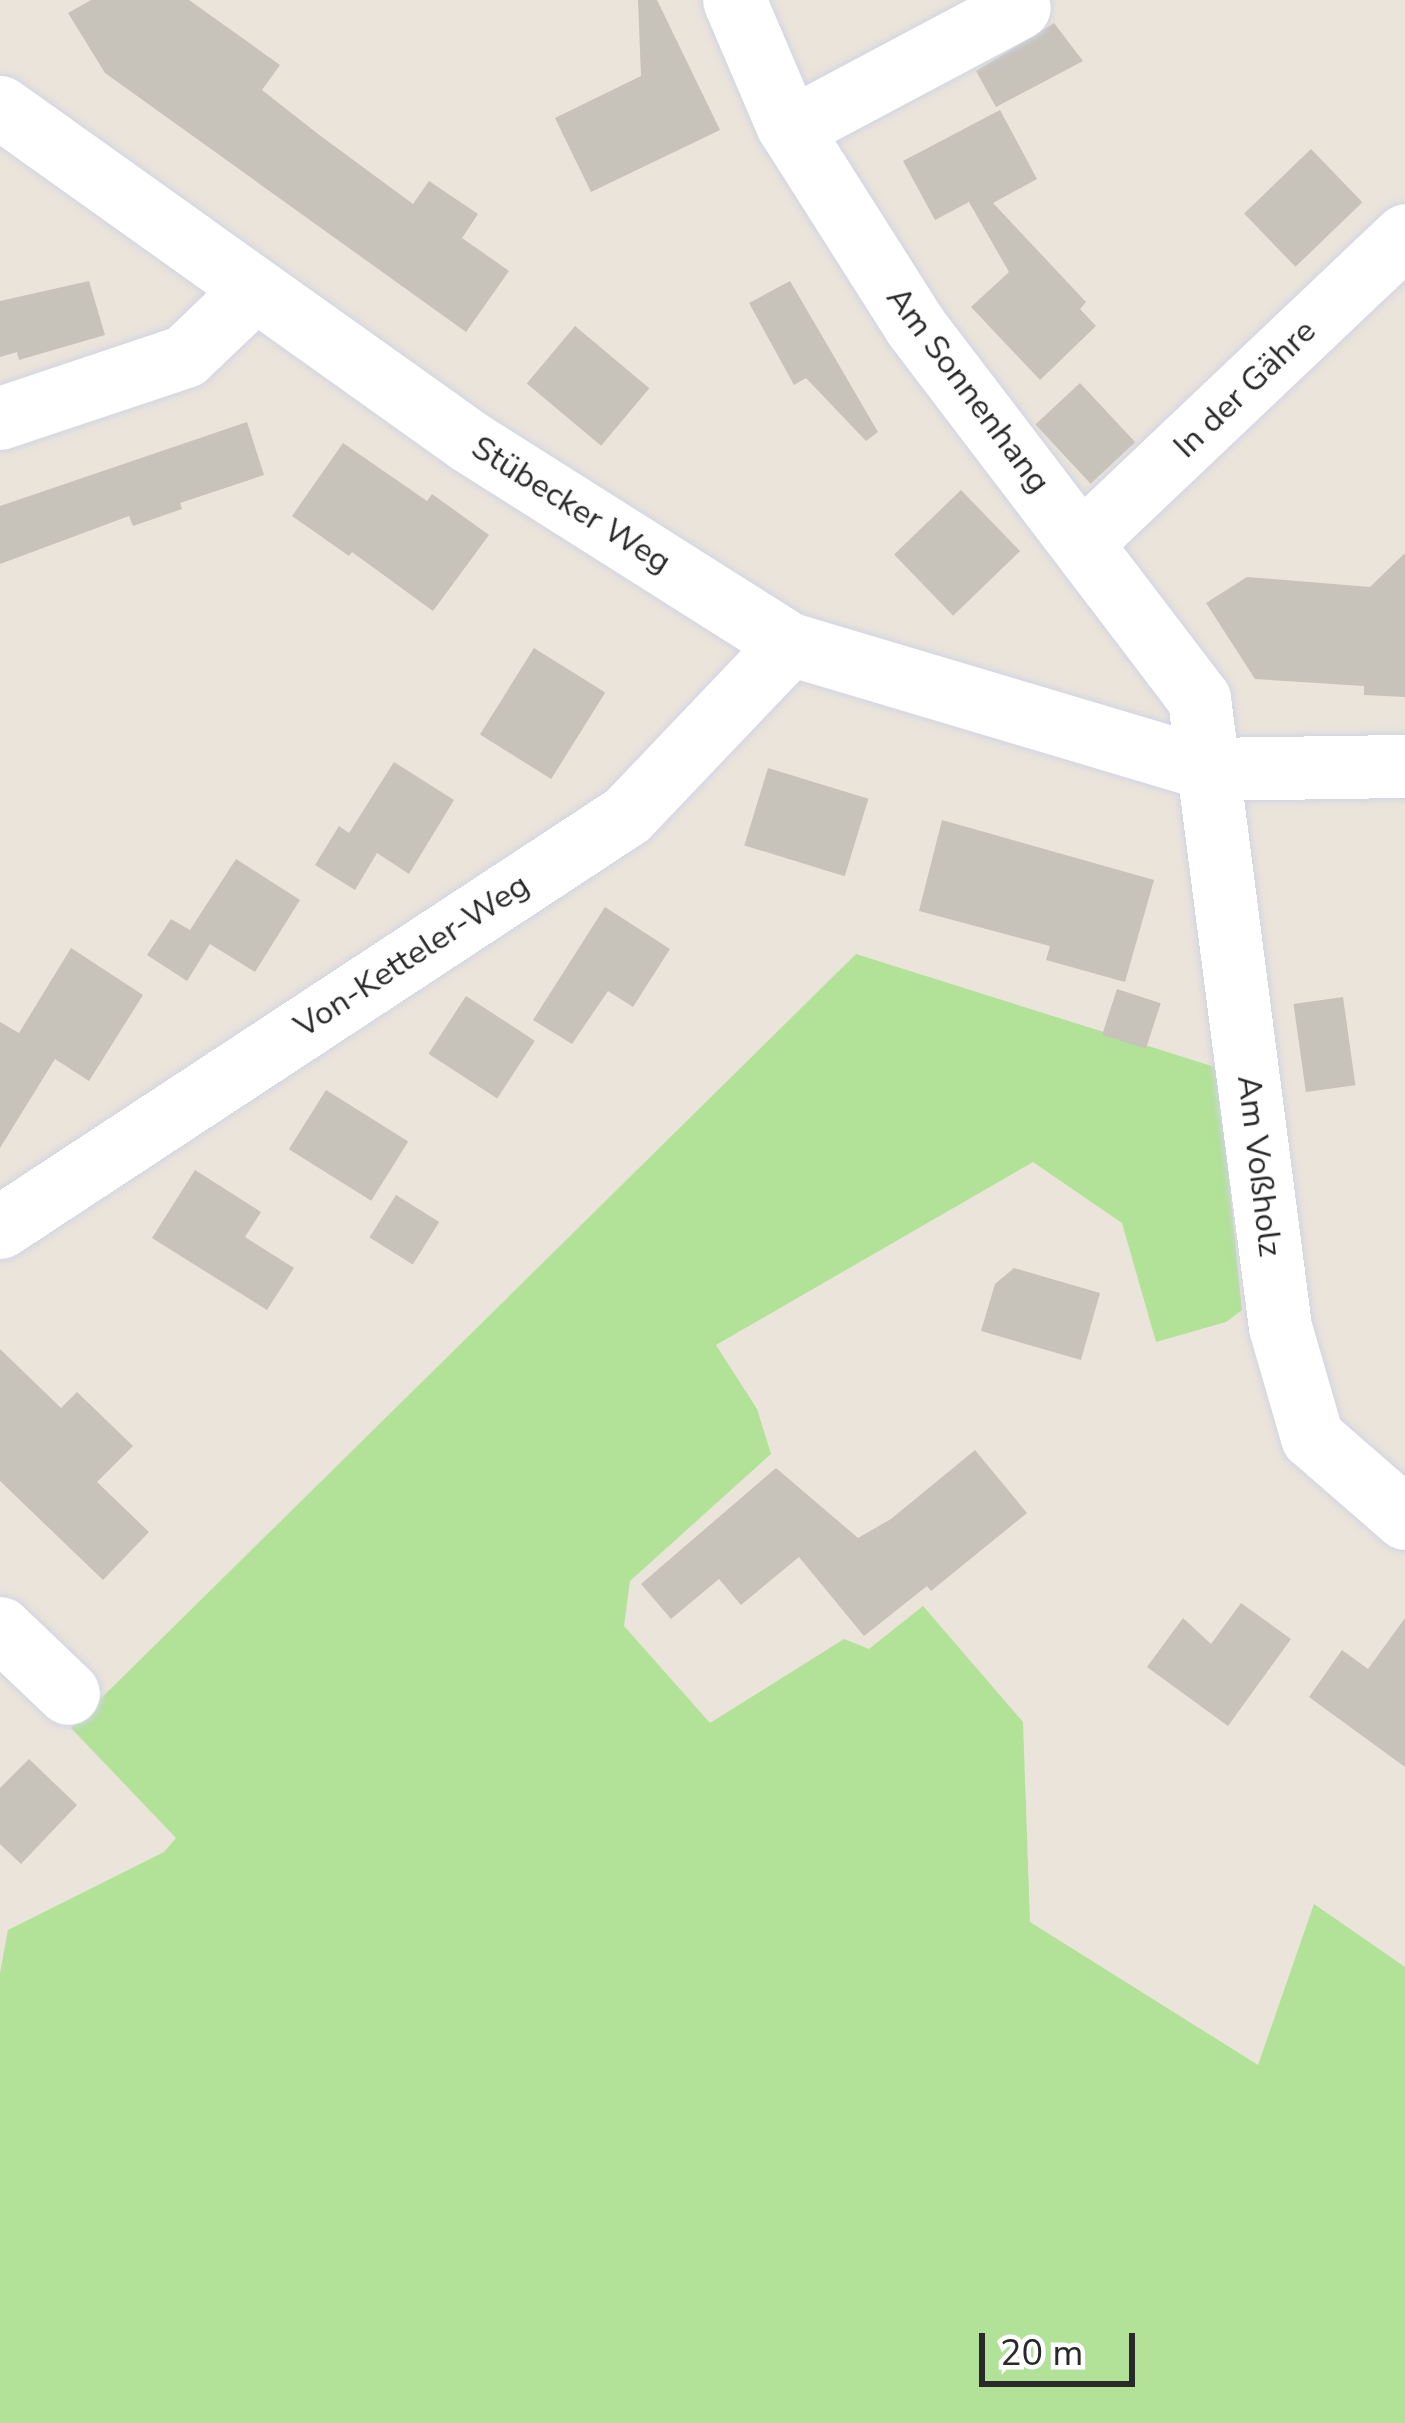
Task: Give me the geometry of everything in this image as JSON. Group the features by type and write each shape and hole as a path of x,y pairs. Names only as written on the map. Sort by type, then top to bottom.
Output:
{"street":[{"name":"Am Sonnenhang","path":"734,0 790,129 915,326 1199,699 1209,770"},
{"path":"790,129 1019,7"},
{"name":"Stübecker Weg","path":"0,107 470,442 790,644 1209,770 1405,766"},
{"name":"In der Gähre","path":"1083,541 1405,235"},
{"path":"0,418 184,356 253,291"},
{"name":"Von-Ketteler-Weg","path":"0,1227 626,815 790,644"},
{"name":"Am Voßholz","path":"1209,770 1280,1327 1312,1437 1405,1518"},
{"path":"0,1628 68,1693"}],"green space":[{"path":"856,954 1218,1068 1242,1310 1226,1322 1156,1342 1122,1223 1033,1162 716,1345 757,1409 771,1454 630,1581 624,1626 710,1723 844,1639 869,1649 923,1606 1023,1722 1030,1922 1258,2065 1314,1904 1405,1967 1405,2423 0,2423 0,1973 8,1930 164,1852 176,1838 71,1728"}],"building":[{"path":"91,0 189,0 280,65 262,90 318,134 413,204 429,181 478,214 462,238 509,271 466,332 105,73 68,13"},
{"path":"638,0 657,0 720,130 591,192 555,118 641,76"},
{"path":"1054,23 1083,61 996,107 976,71"},
{"path":"1000,110 1037,179 993,203 1086,302 1080,309 1096,326 1040,380 971,307 1009,272 969,202 935,220 903,161"},
{"path":"1311,149 1362,202 1296,267 1244,214"},
{"path":"89,281 105,335 19,360 17,352 0,357 0,301"},
{"path":"790,281 878,432 866,441 806,378 794,385 749,303"},
{"path":"575,326 649,388 601,446 527,383"},
{"path":"1080,383 1135,442 1091,484 1035,425"},
{"path":"247,422 264,475 180,503 182,509 133,526 129,516 0,564 0,506"},
{"path":"343,443 427,501 432,494 489,535 433,611 352,552 349,556 292,516"},
{"path":"961,490 1020,551 953,616 894,555"},
{"path":"1405,553 1405,697 1364,695 1364,686 1255,679 1206,603 1247,577 1370,587"},
{"path":"534,648 605,693 551,779 480,735"},
{"path":"394,762 454,800 409,874 377,853 355,890 315,865 339,826 349,833"},
{"path":"768,768 868,799 845,876 744,845"},
{"path":"942,820 1154,880 1125,982 1046,960 1050,946 919,911"},
{"path":"236,859 300,900 255,972 210,944 187,981 147,955 171,919 190,930"},
{"path":"605,907 670,949 633,1007 608,991 572,1044 533,1020"},
{"path":"71,948 143,995 89,1081 55,1059 0,1148 0,1022 19,1033"},
{"path":"1117,989 1161,1003 1146,1049 1102,1035"},
{"path":"466,996 535,1041 497,1099 428,1054"},
{"path":"1343,997 1355,1085 1306,1092 1293,1004"},
{"path":"326,1090 408,1141 371,1201 289,1149"},
{"path":"195,1170 261,1212 245,1237 294,1268 267,1310 152,1238"},
{"path":"396,1195 439,1222 413,1264 370,1237"},
{"path":"1014,1268 1100,1293 1081,1360 981,1331 995,1284"},
{"path":"0,1349 61,1408 77,1392 133,1446 97,1482 149,1532 103,1580 0,1481"},
{"path":"975,1450 1027,1513 931,1591 927,1586 864,1636 799,1557 741,1605 719,1579 671,1619 641,1584 776,1468 858,1538 891,1519"},
{"path":"1241,1603 1291,1639 1228,1726 1147,1667 1183,1618 1211,1644"},
{"path":"1405,1618 1405,1767 1309,1697 1342,1650 1368,1669"},
{"path":"29,1759 77,1805 21,1864 0,1844 0,1788"}]}
